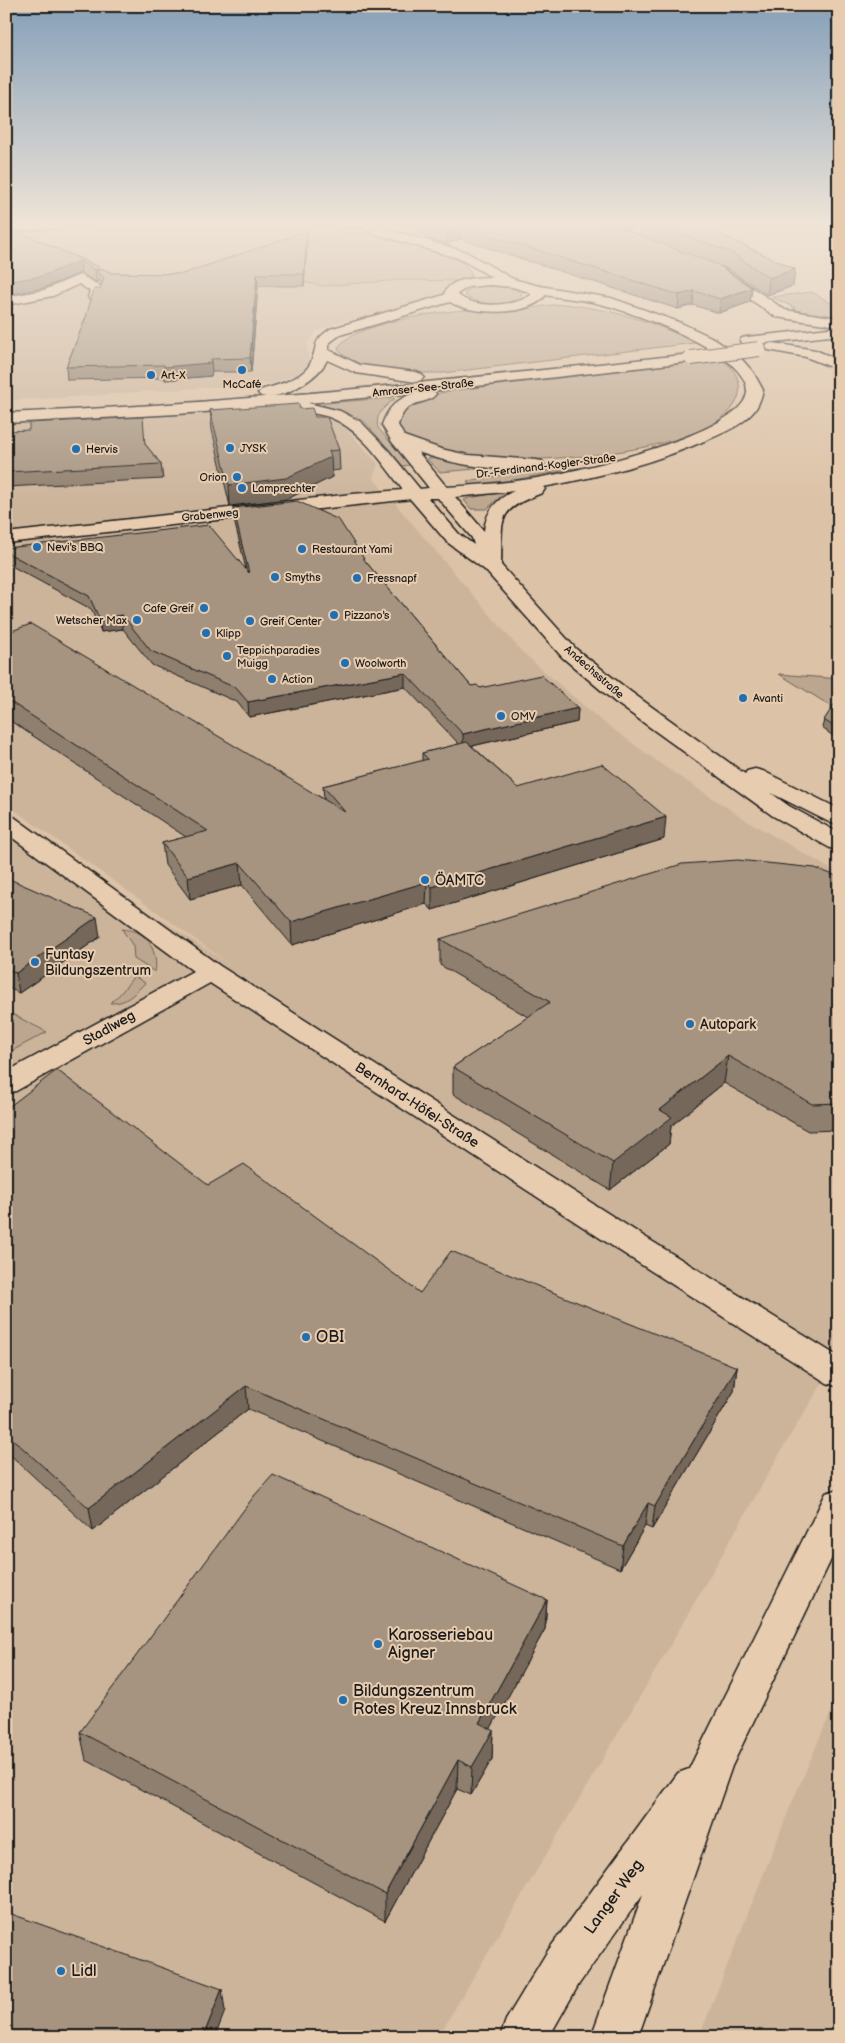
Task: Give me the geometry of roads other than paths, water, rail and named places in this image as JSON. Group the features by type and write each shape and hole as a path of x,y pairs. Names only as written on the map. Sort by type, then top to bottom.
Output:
{"main road":[{"path":"265,394 283,388 307,376 315,368 322,352 322,341 335,332 386,316"},
{"path":"370,321 396,316"},
{"name":"Dr.-Ferdinand-Kogler-Straße","path":"415,494 443,494 484,490 556,480 654,454 721,429 751,406 756,390 748,375 733,358 706,340 676,326 648,316"},
{"path":"760,344 775,333 780,316"},
{"path":"798,316 839,322"},
{"name":"Amraser-See-Straße","path":"6,418 153,411 463,384 760,344 839,331"},
{"name":"Amraser-See-Straße","path":"760,344 839,340"},
{"path":"760,344 810,353 839,366"},
{"path":"322,352 349,366 366,371 433,378"},
{"name":"Amraser-See-Straße","path":"6,408 265,394 685,354"},
{"path":"463,384 408,400 393,412 390,425 398,439 424,451 447,458 473,462 536,465"},
{"name":"Andechsstraße","path":"234,404 296,406 321,410 344,418 359,428 453,538 492,566 569,653 623,697 782,811 839,843"},
{"name":"Andechsstraße","path":"398,439 480,537 492,566"},
{"name":"Dr.-Ferdinand-Kogler-Straße","path":"443,494 474,474 536,465 654,454"},
{"path":"492,566 496,512 512,498 556,480"},
{"path":"415,494 437,497 443,494"},
{"name":"Grabenweg","path":"6,538 352,499 415,494"},
{"name":"Andechsstraße","path":"686,742 839,818"},
{"name":"Bernhard-Höfel-Straße","path":"6,822 212,972 839,1374"},
{"name":"Stadlweg","path":"6,1084 212,972"},
{"name":"Langer Weg","path":"614,2037 712,1762 839,1504"},
{"name":"Langer Weg","path":"523,2037 563,1968 712,1762"}],"place":[{"name":"McCafé","path":"242,370"},
{"name":"Art-X","path":"151,375"},
{"name":"JYSK","path":"230,448"},
{"name":"Hervis","path":"76,449"},
{"name":"Orion","path":"237,477"},
{"name":"Lamprechter","path":"242,488"},
{"name":"Nevi's BBQ","path":"37,547"},
{"name":"Restaurant Yami","path":"302,549"},
{"name":"Smyths","path":"275,577"},
{"name":"Fressnapf","path":"357,578"},
{"name":"Cafe Greif","path":"204,608"},
{"name":"Pizzano's","path":"334,615"},
{"name":"Wetscher Max","path":"137,620"},
{"name":"Greif Center","path":"250,621"},
{"name":"Klipp","path":"206,633"},
{"name":"Teppichparadies Muigg","path":"227,656"},
{"name":"Woolworth","path":"345,663"},
{"name":"Action","path":"272,679"},
{"name":"Avanti","path":"743,698"},
{"name":"OMV","path":"501,716"},
{"name":"ÖAMTC","path":"425,880"},
{"name":"Funtasy Bildungszentrum","path":"35,962"},
{"name":"Autopark","path":"690,1024"},
{"name":"OBI","path":"306,1337"},
{"name":"Karosseriebau Aigner","path":"378,1644"},
{"name":"Bildungszentrum Rotes Kreuz Innsbruck","path":"343,1700"},
{"name":"Lidl","path":"61,1971"}]}
